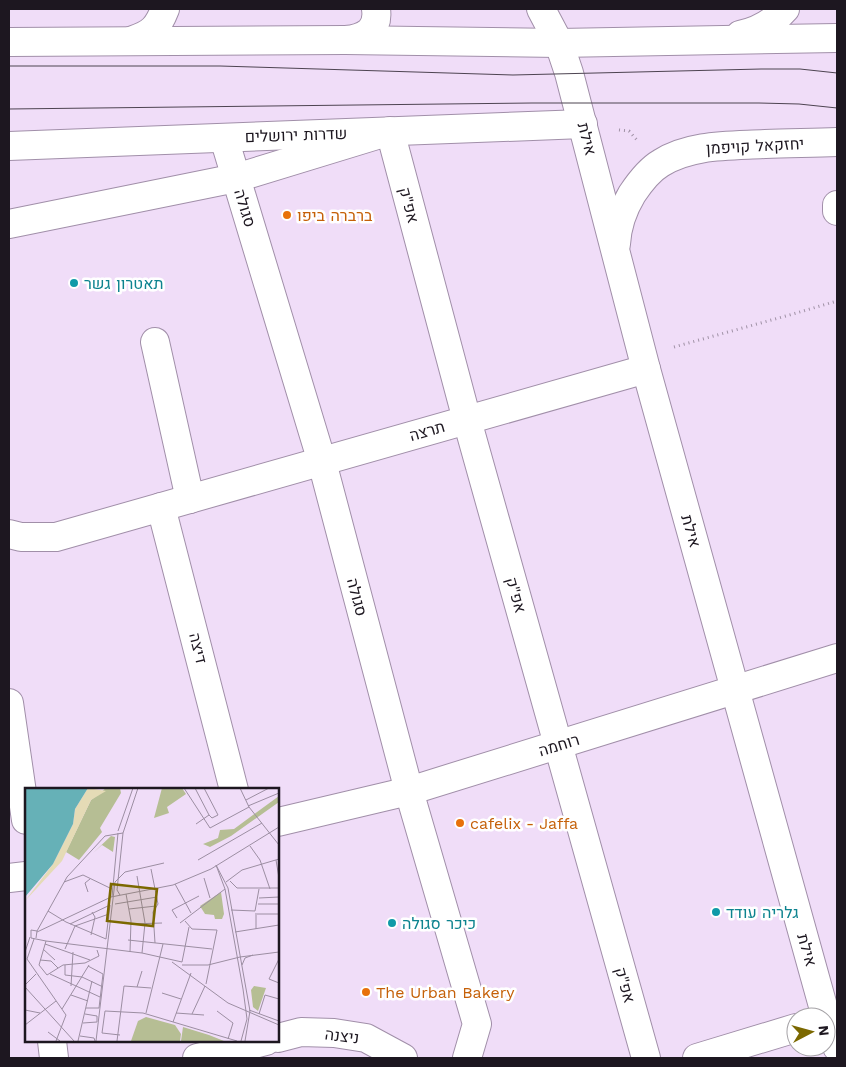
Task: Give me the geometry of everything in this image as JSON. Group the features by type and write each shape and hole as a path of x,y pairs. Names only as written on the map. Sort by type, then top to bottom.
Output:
{"street":[{"path":"133,40 146,36 154,30 161,21 166,9"},
{"path":"345,40 368,34 374,27 376,9"},
{"name":"אילת","path":"541,9 559,43 583,124 646,369 823,1007"},
{"path":"711,41 758,29 776,19 785,9"},
{"path":"9,42 345,40 559,43 837,38"},
{"name":"שדרות ירושלים","path":"9,146 583,124"},
{"path":"9,224 236,178 390,131"},
{"name":"אפ\"ק","path":"390,131 467,420 646,1058"},
{"name":"סגולה","path":"224,138 322,462 409,791 476,1024 468,1058"},
{"name":"יחזקאל קויפמן","path":"616,253 618,227 624,209 638,186 659,164 678,155 696,150 724,146 837,142"},
{"path":"837,205 837,211"},
{"path":"155,342 190,499"},
{"name":"תרצה","path":"9,534 21,537 56,537 646,369"},
{"name":"דיצה","path":"161,507 233,788"},
{"name":"רוחמה","path":"279,822 409,791 736,691 837,658"},
{"path":"9,703 25,813"},
{"path":"9,878 25,876"},
{"path":"697,1058 786,1031"},
{"name":"ניצנה","path":"279,1038 300,1032 334,1033 366,1038 403,1058"},
{"path":"52,1042 54,1058"},
{"path":"197,1058 262,1042"}],"path":[{"path":"583,124 629,131 659,164"},
{"path":"646,369 653,360 668,348 837,300"}],"tram line":[{"path":"9,66 220,66 513,75 761,69 800,69 837,73"},
{"path":"9,109 532,103 759,103 799,104 837,108"}],"place":[{"name":"ברברה ביפו","path":"287,215"},
{"name":"תאטרון גשר","path":"74,283"},
{"name":"cafelix - Jaffa","path":"460,823"},
{"name":"גלריה עודד","path":"716,912"},
{"name":"כיכר סגולה","path":"392,923"},
{"name":"The Urban Bakery","path":"366,992"}]}
